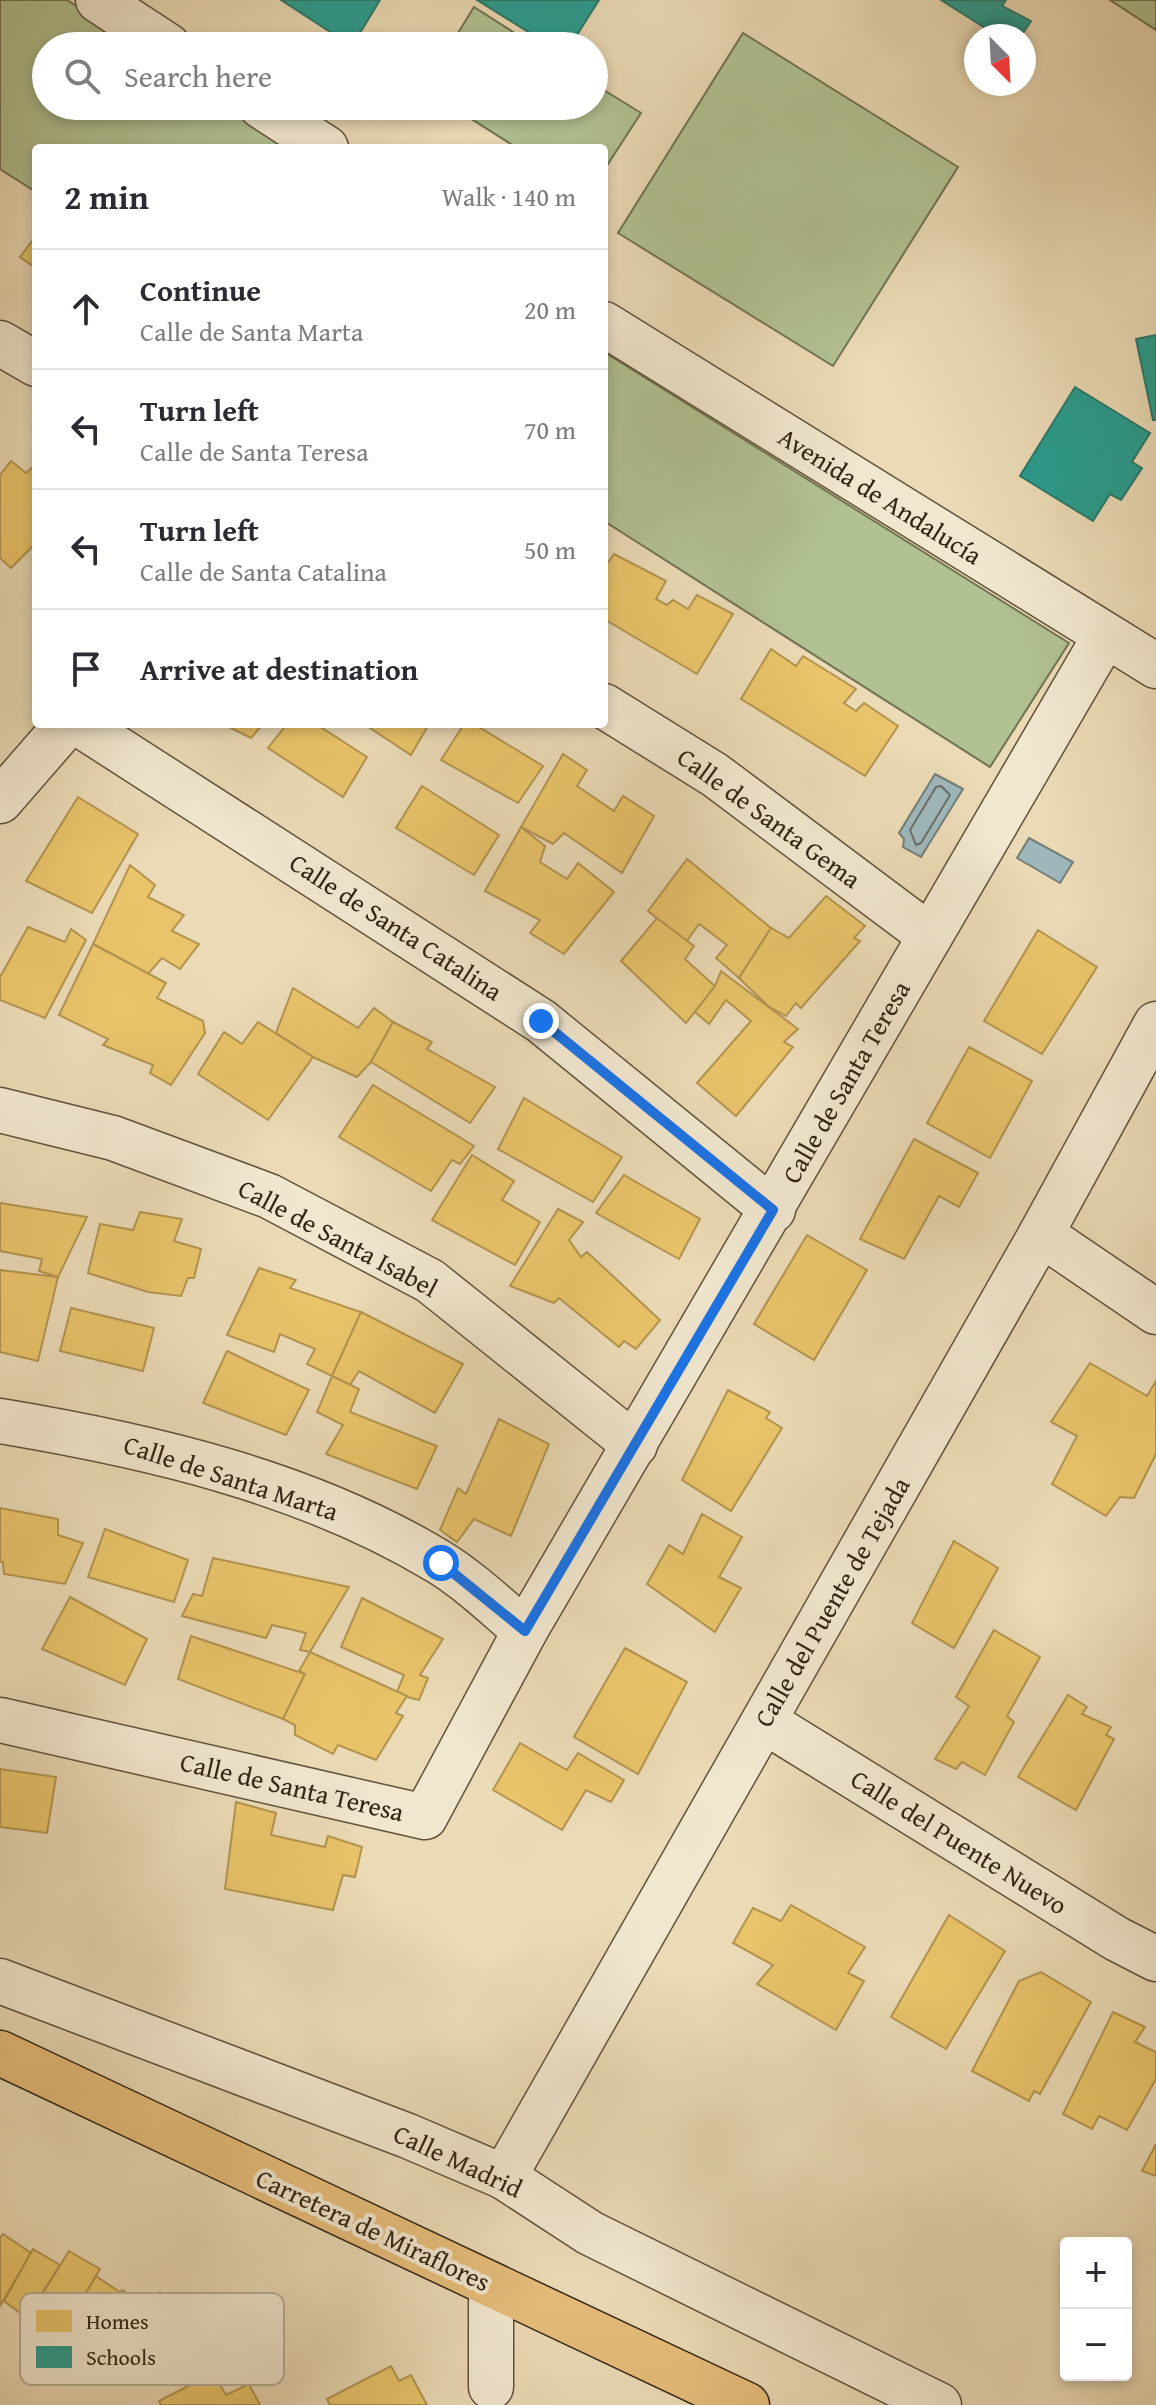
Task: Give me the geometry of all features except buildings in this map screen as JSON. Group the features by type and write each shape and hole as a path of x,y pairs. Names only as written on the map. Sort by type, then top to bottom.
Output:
{"main road":[{"name":"Carretera de Miraflores","path":"0,2053 747,2405"}],"street":[{"path":"98,0 147,32"},
{"path":"283,120 320,144"},
{"name":"Avenida de Andalucía","path":"608,326 1156,666"},
{"path":"0,343 32,362"},
{"name":"Calle de Santa Teresa","path":"0,1720 425,1817 525,1631 1105,636"},
{"name":"Calle de Santa Gema","path":"608,708 715,775 930,936"},
{"path":"0,801 64,728"},
{"name":"Calle de Santa Catalina","path":"85,728 541,1021 773,1210"},
{"name":"Calle del Puente de Tejada","path":"504,2177 1041,1234 1156,1024"},
{"name":"Calle de Santa Isabel","path":"0,1110 113,1138 269,1196 430,1281 635,1445"},
{"path":"1041,1234 1156,1312"},
{"name":"Calle de Santa Marta","path":"0,1421 122,1441 328,1505 441,1563 525,1631"},
{"name":"Calle del Puente Nuevo","path":"764,1721 1117,1939 1156,1959"},
{"name":"Calle Madrid","path":"0,1981 393,2130 504,2177 590,2233 939,2405"},
{"path":"491,2285 491,2387"}],"green space":[{"path":"0,0 67,0 117,32 32,32 32,120 254,120 292,144 32,144 32,189 0,169"},
{"path":"1110,0 1156,0 1156,30"},
{"path":"474,7 513,32 459,32"},
{"path":"743,33 958,167 833,366 618,233"},
{"path":"608,93 641,113 608,164 608,144 511,144 473,120 608,120"},
{"path":"608,355 1069,643 990,767 608,524"}],"water":[{"path":"935,774 963,789 921,857 903,847 904,839 899,833"},
{"path":"1029,838 1073,862 1060,883 1017,858"}],"route":[{"path":"441,1563 525,1631 773,1210 541,1021"}]}
